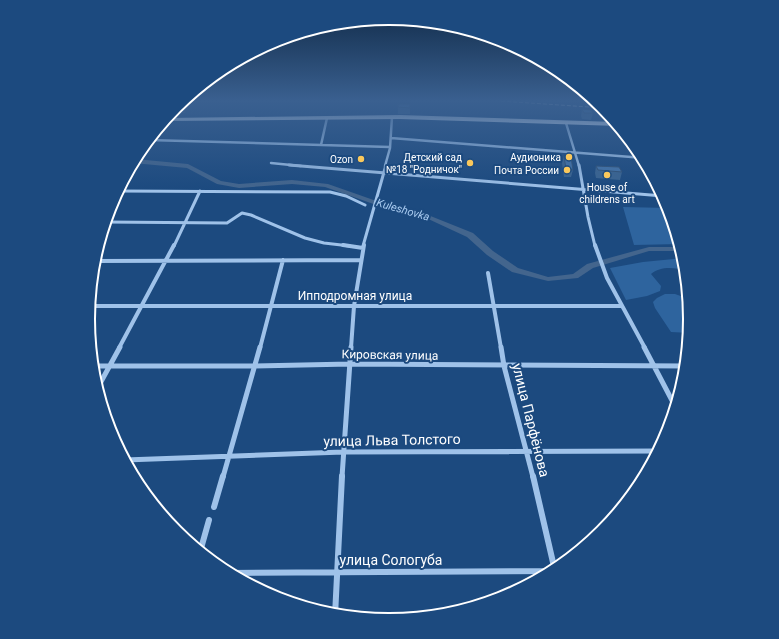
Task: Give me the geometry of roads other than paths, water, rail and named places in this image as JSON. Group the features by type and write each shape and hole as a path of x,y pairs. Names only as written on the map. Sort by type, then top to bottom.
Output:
{"street":[{"path":"321,145 324,131"},
{"path":"336,609 343,452 354,306 363,248 390,147 392,131"},
{"path":"569,131 578,158 588,217 596,252 621,306 655,366 672,401"},
{"path":"392,138 576,154 635,157"},
{"path":"156,140 390,147"},
{"path":"271,163 657,195"},
{"path":"124,191 332,192 346,196 365,205"},
{"path":"102,381 167,261 200,191"},
{"path":"112,222 227,223 239,214 245,214 306,238 328,244 363,248"},
{"path":"214,507 255,366 283,260"},
{"path":"101,261 361,260"},
{"name":"улица Парфёнова","path":"488,273 504,366 527,451 553,564"},
{"name":"Ипподромная улица","path":"96,306 621,306"},
{"name":"Кировская улица","path":"99,366 255,366 350,364 680,366"},
{"name":"улица Льва Толстого","path":"130,460 343,452 653,451"},
{"path":"202,546 209,520"},
{"name":"улица Сологуба","path":"239,573 543,571"}],"waterway":[{"name":"Kuleshovka","path":"141,162 188,166 219,183 239,186 292,182 326,185 384,206 426,216 470,235 490,253 515,270 548,279 575,276 590,266 649,249 675,249"}],"place":[{"name":"Аудионика","path":"569,157"},
{"name":"Ozon","path":"361,159"},
{"name":"Детский сад №18 \"Родничок\"","path":"470,163"},
{"name":"Почта России","path":"567,170"},
{"name":"House of childrens art","path":"607,175"}]}
